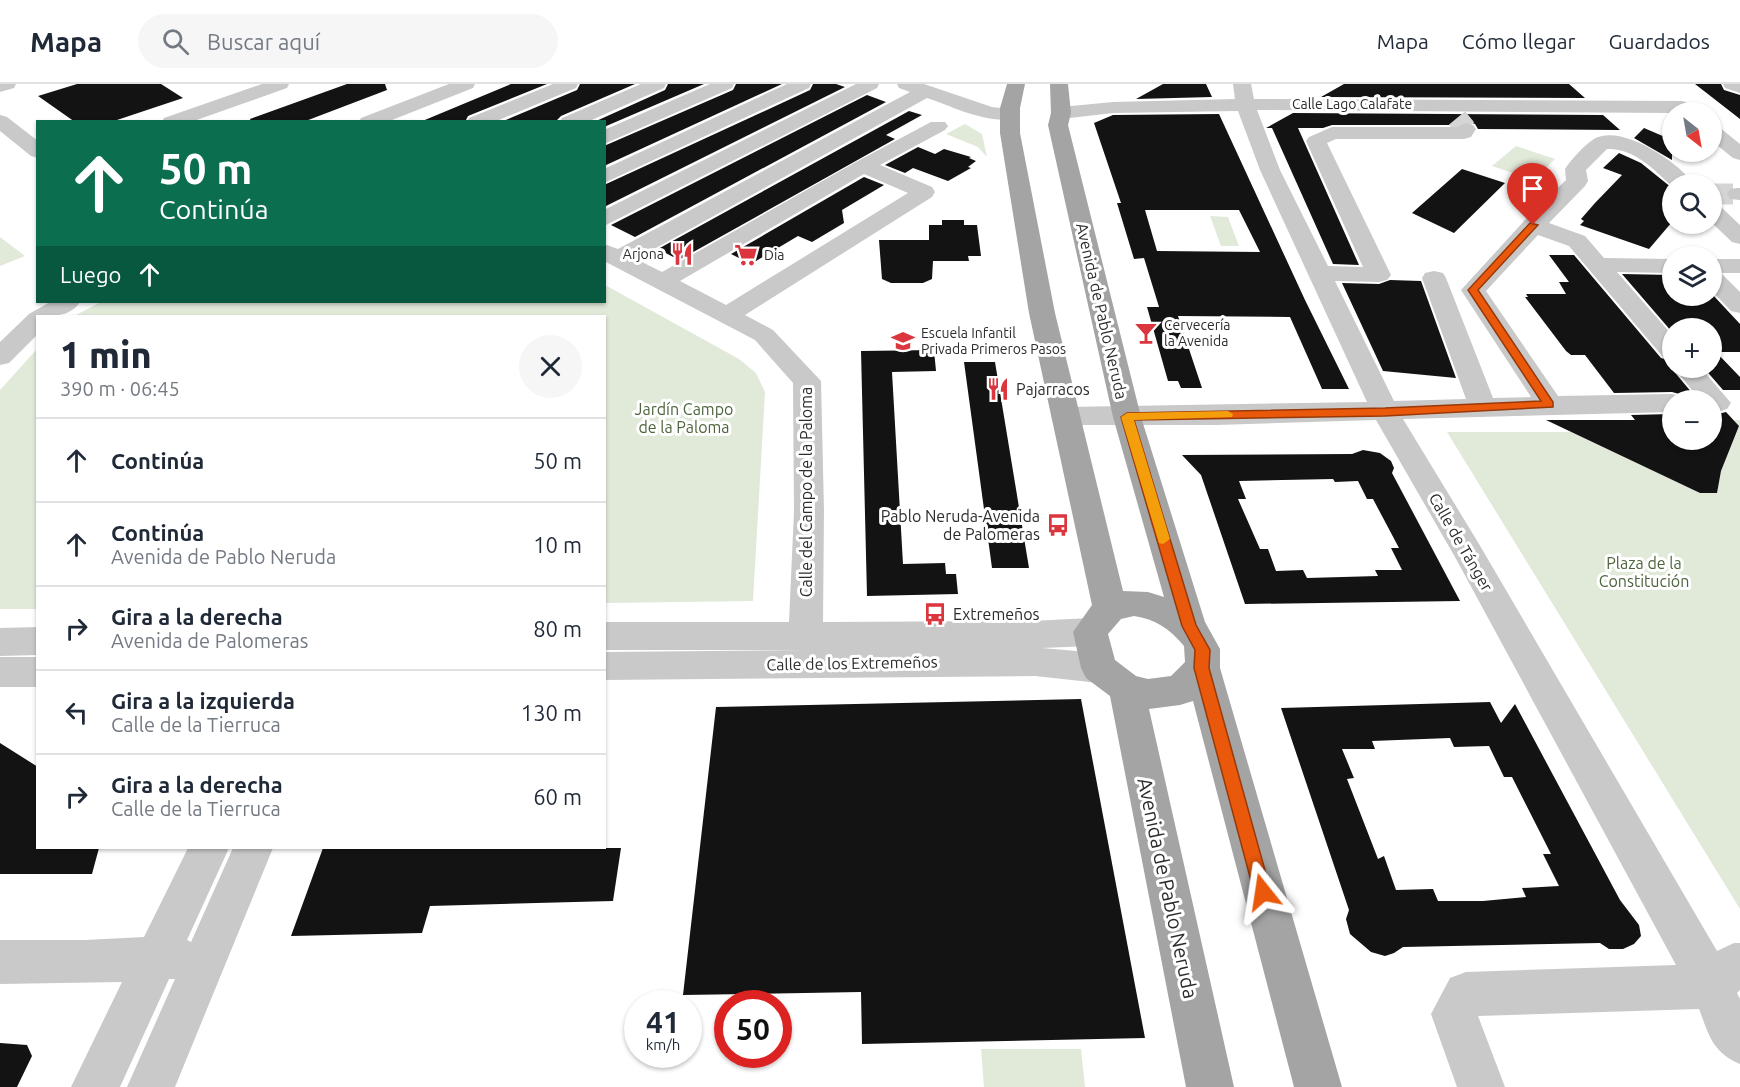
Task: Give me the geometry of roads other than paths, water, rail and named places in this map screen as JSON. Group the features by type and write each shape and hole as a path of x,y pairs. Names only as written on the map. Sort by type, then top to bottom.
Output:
{"main road":[{"path":"1037,101 1010,133 1040,301 1065,416 1112,678 1148,694 1180,690 1202,668"},
{"name":"Avenida de Pablo Neruda","path":"1037,101 1058,125 1127,417 1189,626"},
{"path":"1100,620 1132,604 1160,608 1189,626 1203,650 1202,668 1318,1087"},
{"name":"Avenida de Pablo Neruda","path":"1112,678 1210,1087"}],"street":[{"path":"0,86 7,84"},
{"path":"177,120 280,84"},
{"path":"373,120 466,84"},
{"path":"481,120 569,84"},
{"path":"574,120 657,84"},
{"path":"606,137 725,84"},
{"path":"606,176 802,84"},
{"path":"606,218 870,84"},
{"path":"1318,273 1379,275 1316,141 1332,133 1464,133 1456,117 1428,84"},
{"path":"1732,84 1740,87"},
{"name":"Calle Lago Calafate","path":"915,87 990,113 1037,101 1115,105 1244,95 1456,117 1589,105 1666,101"},
{"name":"Calle del Campo de la Paloma","path":"611,255 915,87"},
{"name":"Calle de Tánger","path":"1244,95 1270,170 1385,412 1726,975 1729,1028 1740,1041"},
{"name":"Calle Lago Calafate","path":"1589,105 1617,98 1666,101"},
{"path":"0,121 36,150"},
{"path":"662,282 863,166 938,126"},
{"path":"1722,139 1740,154"},
{"path":"1549,404 1473,290 1577,181 1575,169 1601,143 1618,142 1641,148 1671,174"},
{"path":"1722,152 1740,167"},
{"path":"727,315 924,192 863,166"},
{"path":"1722,220 1740,237"},
{"path":"1533,225 1577,241 1662,339"},
{"name":"Calle del Campo de la Paloma","path":"611,255 764,335 807,381 809,511 806,636"},
{"path":"1599,265 1662,266"},
{"path":"1722,266 1740,266"},
{"path":"1434,278 1482,406"},
{"path":"1722,288 1740,306"},
{"path":"0,323 36,299"},
{"path":"44,315 66,303"},
{"path":"0,357 36,322"},
{"path":"1697,378 1723,403"},
{"path":"1065,416 1385,412 1482,406 1662,403"},
{"name":"Calle de los Extremeños","path":"606,636 1032,635 1100,620"},
{"path":"0,642 36,641"},
{"name":"Calle de los Extremeños","path":"606,666 1035,662 1112,678"},
{"path":"0,672 36,672"},
{"path":"95,1087 209,849"},
{"path":"150,1087 254,849"},
{"path":"0,962 84,962 206,957"},
{"path":"1481,1087 1454,1014 1467,994 1726,975"}],"tunnel":[{"path":"1457,118 1466,129"},
{"path":"1722,194 1738,194"}],"place":[{"name":"Arjona","path":"682,254"},
{"name":"Dia","path":"746,255"},
{"name":"Cervecería la Avenida","path":"1146,333"},
{"name":"Escuela Infantil Privada Primeros Pasos","path":"903,341"},
{"name":"Pajarracos","path":"998,389"},
{"name":"Pablo Neruda-Avenida de Palomeras","path":"1058,525"},
{"name":"Extremeños","path":"935,614"}],"park label":[{"name":"Jardín Campo de la Paloma","path":"684,418"},
{"name":"Plaza de la Constitución","path":"1644,572"}]}
